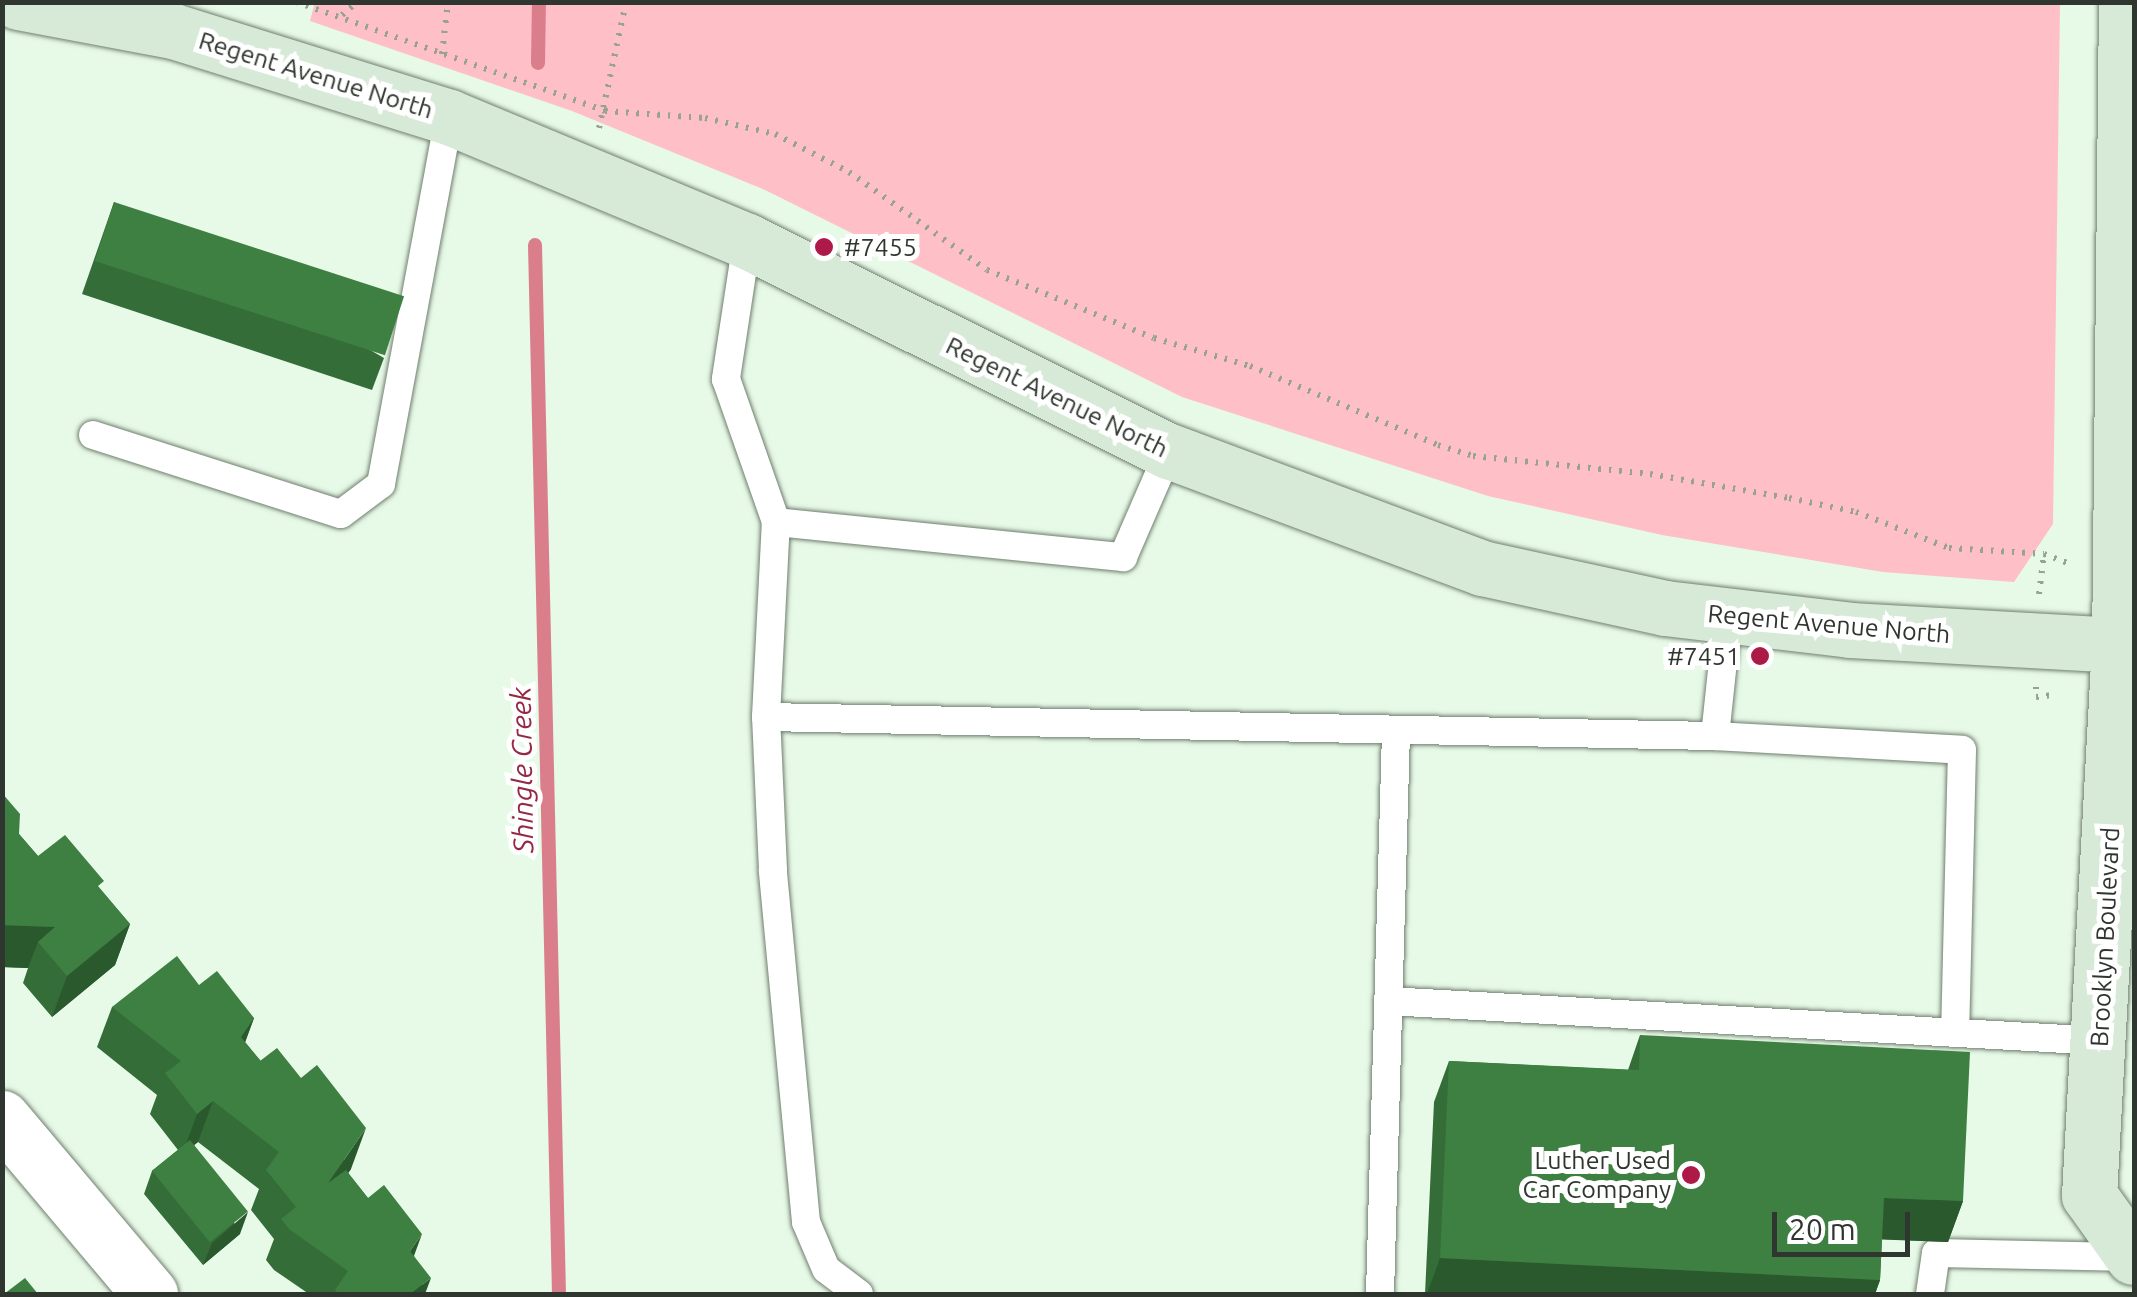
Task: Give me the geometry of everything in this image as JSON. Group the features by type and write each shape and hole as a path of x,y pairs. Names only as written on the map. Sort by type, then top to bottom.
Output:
{"street":[{"name":"Regent Avenue North","path":"18,2 174,31 449,116 747,241 1169,451 1482,568 1728,616 1851,630 2126,645"},
{"name":"Brooklyn Boulevard","path":"2126,2 2126,645 2088,1195 2133,1269"},
{"path":"2,1118 150,1294"}],"lane":[{"path":"93,434 341,514 381,484 449,116"},
{"path":"747,241 726,379 776,522 766,718 806,1222 826,1269 858,1294"},
{"path":"776,522 1123,557 1169,451"},
{"path":"1715,736 1728,616"},
{"path":"766,718 1396,733 1715,736 1962,750 1955,1032"},
{"path":"1380,1294 1396,733"},
{"path":"1388,1000 2101,1041"},
{"path":"1930,1294 1936,1253 2133,1269"}],"path":[{"path":"296,2 342,15 605,111 705,118 775,134 849,172 988,270 1137,331 1250,366 1472,456 1789,498 1856,512 1949,548 2044,554 2080,567"},
{"path":"342,15 356,2"},
{"path":"442,54 448,2"},
{"path":"582,175 605,111 626,2"}],"shaded area":[{"path":"315,2 2060,3 2053,524 2014,582 1883,572 1662,535 1488,496 1182,397 765,190 572,111 310,21"}],"building":[{"path":"114,202 404,296 385,355 95,261"},
{"path":"2,793 20,814 19,834 38,856 65,835 104,881 98,886 130,924 67,976 38,942 55,927 2,925"},
{"path":"177,956 199,985 217,971 254,1018 241,1037 260,1061 277,1048 301,1078 317,1065 366,1128 328,1183 346,1170 368,1198 384,1185 422,1234 410,1251 431,1278 410,1294 339,1294 335,1290 348,1271 281,1219 296,1207 266,1170 279,1152 213,1101 197,1114 165,1073 181,1061 112,1007"},
{"name":"Luther Used Car Company","path":"1640,1035 1970,1052 1963,1201 1884,1198 1880,1280 1440,1258 1449,1061 1639,1070"},
{"path":"190,1140 248,1211 210,1242 152,1171"},
{"path":"25,1278 38,1294 4,1294"}],"waterway":[{"name":"Shingle Creek","path":"538,63 539,2"},
{"name":"Shingle Creek","path":"535,245 559,1294"}],"place":[{"name":"#7455","path":"824,247"},
{"name":"#7451","path":"1760,656"},
{"name":"Luther Used Car Company","path":"1691,1175"}]}
